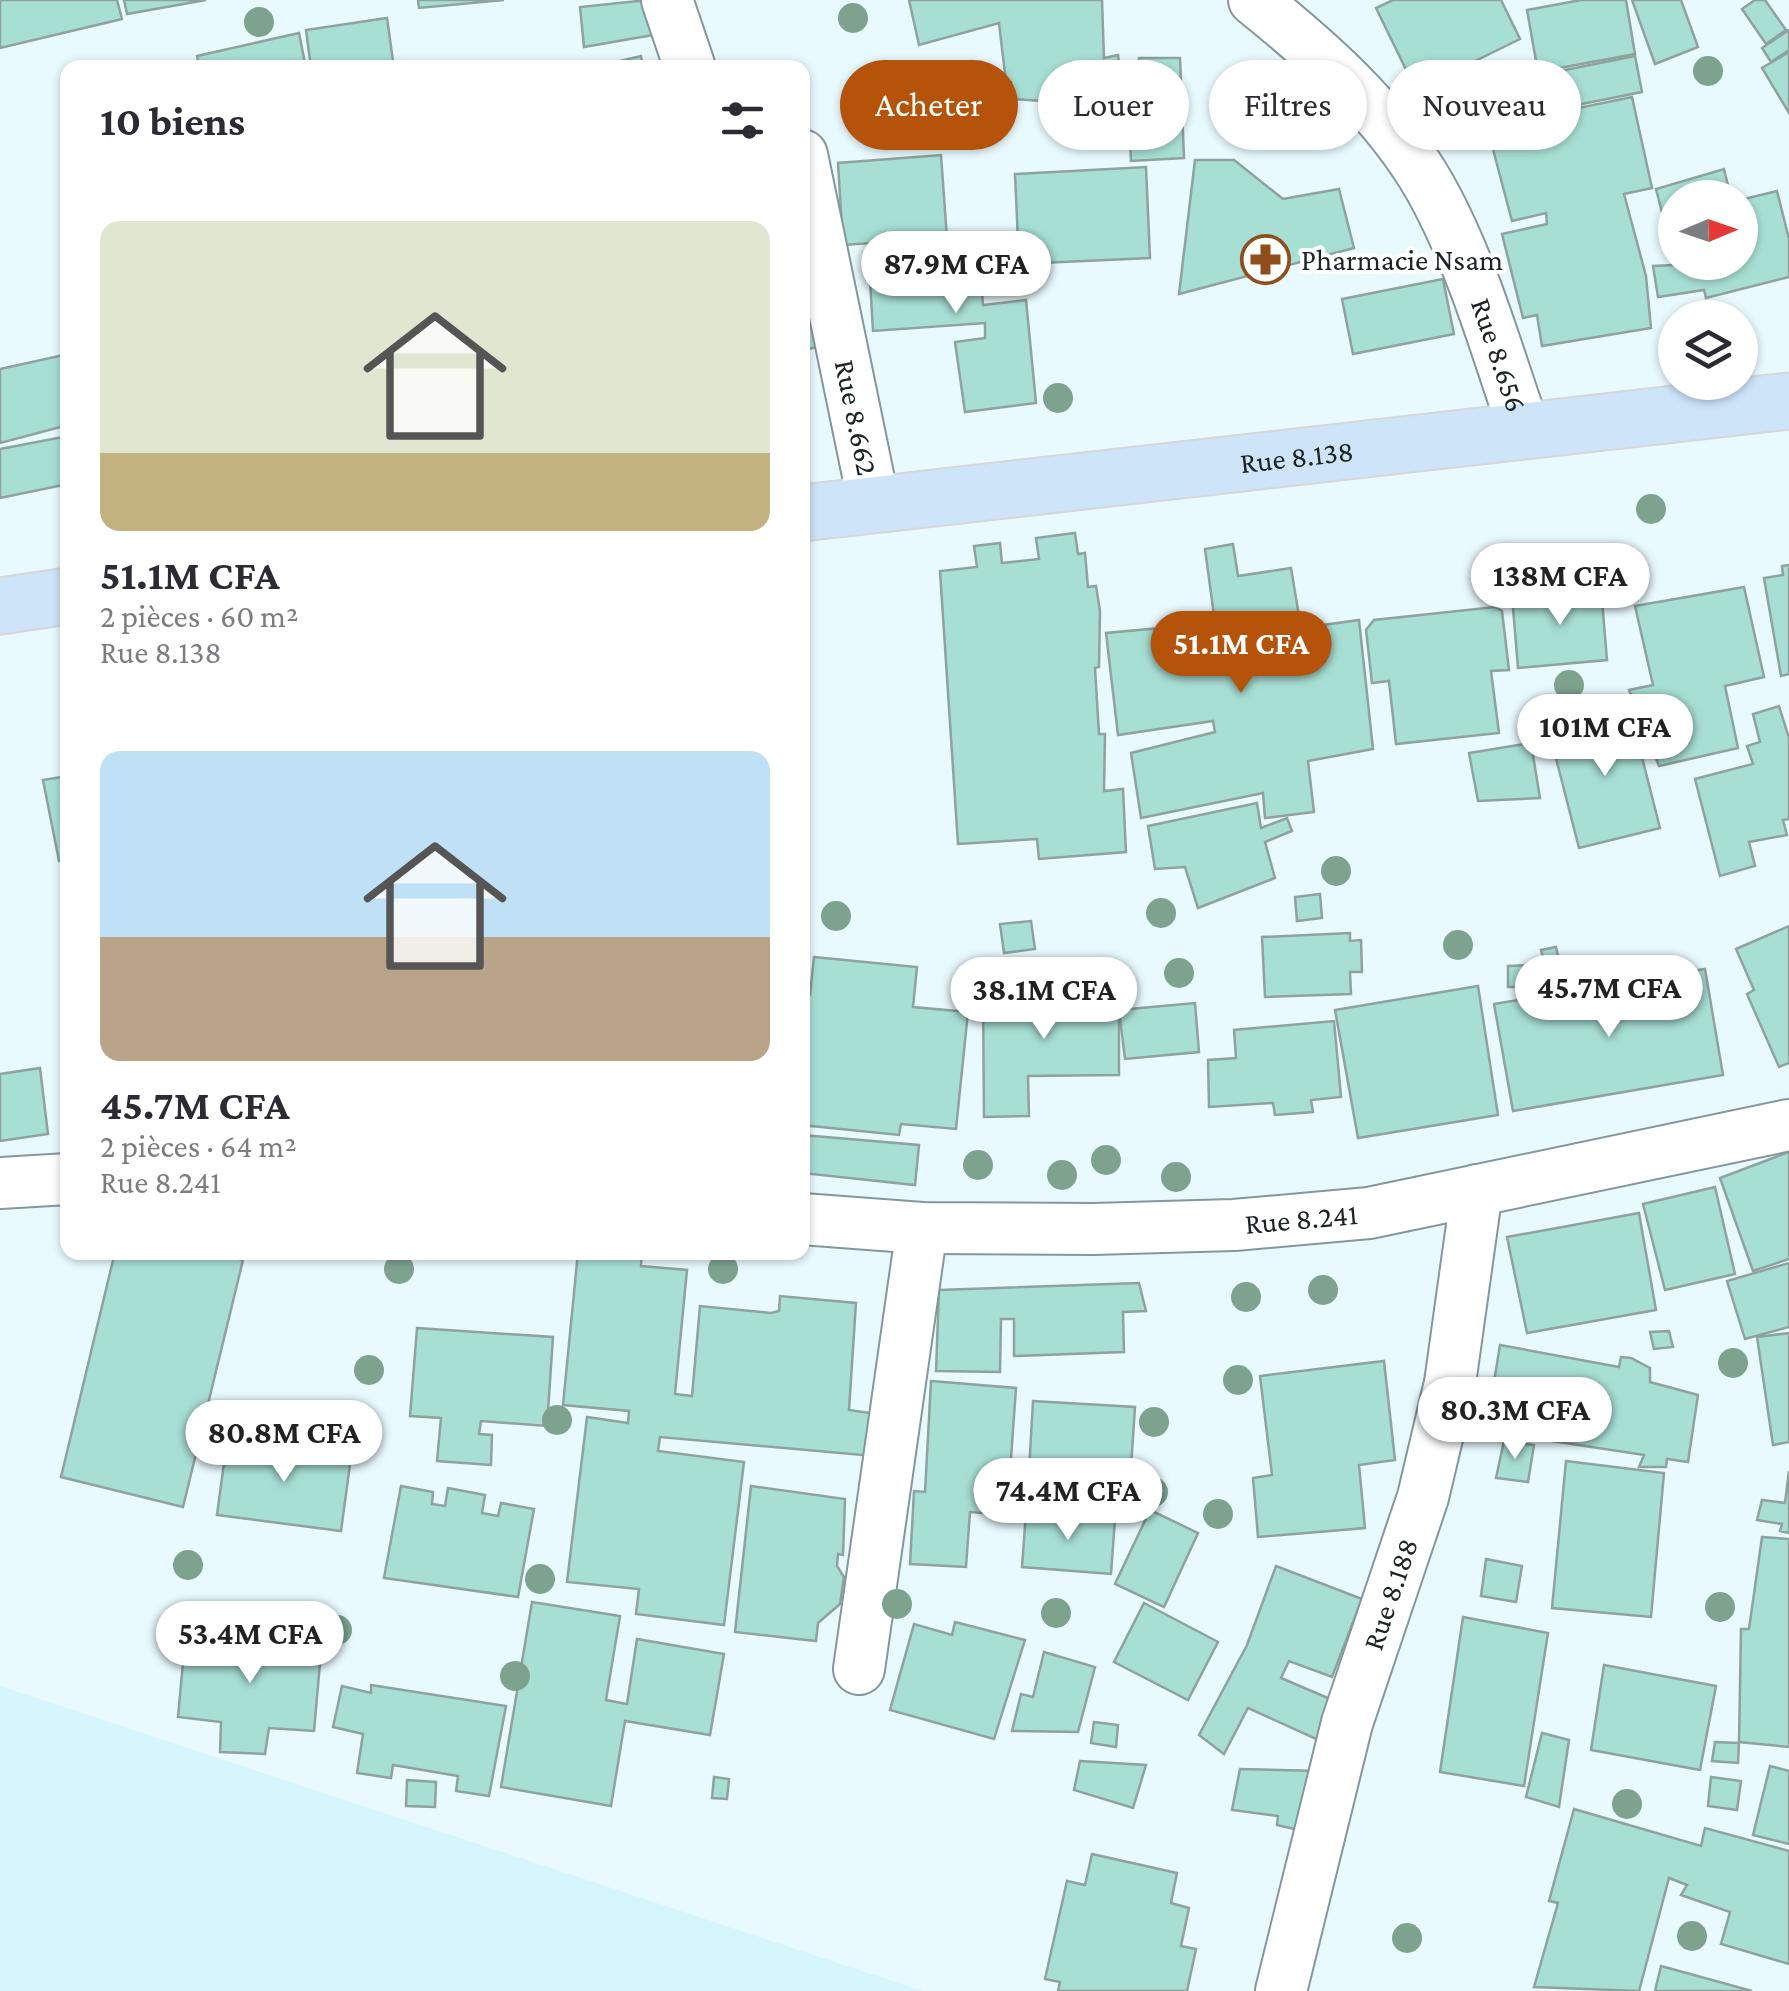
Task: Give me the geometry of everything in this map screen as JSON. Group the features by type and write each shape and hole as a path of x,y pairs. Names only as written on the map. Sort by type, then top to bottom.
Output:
{"main road":[{"name":"Rue 8.138","path":"810,512 1789,401"},
{"path":"0,606 60,597"}],"street":[{"path":"667,0 687,60"},
{"name":"Rue 8.656","path":"1285,6 1398,141 1438,201 1469,271 1524,432"},
{"name":"Rue 8.662","path":"810,194 874,504"},
{"name":"Rue 8.241","path":"810,1219 922,1228 1234,1225 1369,1213 1789,1125"},
{"path":"0,1184 60,1180"},
{"name":"Rue 8.188","path":"1281,1991 1347,1723 1423,1497 1450,1383 1476,1190"},
{"path":"859,1669 922,1228"}],"shaded area":[{"path":"0,1686 923,1991 0,1991"}],"building":[{"path":"0,0 117,0 122,19 0,48"},
{"path":"124,0 206,0 127,14"},
{"path":"418,0 504,0 419,8"},
{"path":"648,0 659,34 584,47 580,7"},
{"path":"909,0 1102,0 1104,58 1118,55 1119,60 1038,60 1038,101 1018,99 1018,60 1003,60 999,23 919,45"},
{"path":"1393,0 1501,0 1520,39 1477,60 1401,60 1376,8"},
{"path":"1581,0 1626,0 1635,54 1581,64 1581,60 1536,60 1527,10"},
{"path":"1632,0 1681,0 1698,47 1655,64"},
{"path":"1755,0 1765,0 1786,30 1766,44 1742,9"},
{"path":"387,18 393,60 310,60 306,30"},
{"path":"1789,30 1789,50 1771,62 1762,48"},
{"path":"299,33 304,60 198,60 197,56"},
{"path":"1789,52 1789,113 1762,68"},
{"path":"1635,56 1642,92 1581,104 1581,67"},
{"path":"1139,58 1180,60 1139,60"},
{"path":"1632,97 1652,188 1624,194 1646,276 1651,328 1542,346 1537,315 1523,318 1502,234 1547,224 1546,213 1512,221 1493,150 1581,150 1581,107"},
{"path":"1130,150 1184,150 1184,158 1131,161"},
{"path":"941,155 947,238 843,245 838,163"},
{"path":"1195,160 1234,160 1283,199 1339,189 1354,248 1179,294"},
{"path":"1146,167 1150,258 1019,264 1015,174"},
{"path":"1724,169 1727,180 1687,180"},
{"path":"1777,191 1789,239 1789,277 1706,298 1704,290 1658,297 1653,266 1658,266 1658,280 1758,280 1758,196"},
{"path":"978,238 983,305 1026,300 1036,403 965,412 955,342 985,338 985,323 873,331 868,245"},
{"path":"1443,279 1454,334 1353,354 1342,299"},
{"path":"810,287 829,345 810,349"},
{"path":"60,356 60,427 0,443 0,369"},
{"path":"60,438 60,486 0,498 0,449"},
{"path":"1075,533 1078,554 1085,553 1088,587 1096,586 1100,611 1099,667 1095,668 1099,734 1105,734 1104,791 1123,789 1126,852 1039,859 1037,839 958,844 940,571 977,567 974,546 1000,543 1002,563 1039,559 1036,538"},
{"path":"1233,544 1238,576 1291,568 1301,628 1359,620 1373,749 1308,761 1314,812 1265,818 1263,793 1141,818 1131,753 1215,732 1213,721 1118,735 1106,633 1215,623 1205,549"},
{"path":"1789,565 1789,674 1781,676 1764,578 1783,575 1782,566"},
{"path":"1744,587 1764,677 1725,686 1738,748 1659,766 1629,690 1653,685 1635,606"},
{"path":"1601,588 1607,660 1518,668 1512,596"},
{"path":"1495,607 1502,611 1509,670 1491,671 1499,733 1396,744 1389,681 1372,683 1366,630 1374,620"},
{"path":"1779,706 1789,738 1789,819 1783,820 1787,835 1749,842 1755,866 1720,876 1695,779 1753,764 1747,746 1760,742 1753,714"},
{"path":"1630,710 1660,828 1579,848 1549,731"},
{"path":"1531,743 1540,798 1478,801 1469,753"},
{"path":"60,777 60,861 59,861 43,780"},
{"path":"1257,803 1261,828 1287,818 1292,831 1265,842 1275,878 1198,908 1185,867 1155,869 1148,826"},
{"path":"1320,894 1322,918 1297,921 1295,897"},
{"path":"1031,921 1035,949 1004,953 1000,924"},
{"path":"1789,926 1789,1063 1779,1067 1747,994 1754,990 1736,949"},
{"path":"1350,933 1350,941 1361,940 1362,972 1350,972 1351,994 1265,997 1262,937"},
{"path":"1556,947 1561,969 1547,973 1541,950"},
{"path":"814,957 917,967 913,1007 968,1012 956,1129 901,1124 899,1135 810,1126 810,995"},
{"path":"1533,965 1534,987 1508,987 1508,966"},
{"path":"1705,969 1723,1075 1513,1111 1494,1004"},
{"path":"1095,984 1095,1013 1119,1012 1119,1075 1028,1076 1029,1116 984,1117 983,995 1031,995 1031,985"},
{"path":"1478,986 1498,1115 1358,1138 1335,1010"},
{"path":"1195,1003 1199,1052 1125,1059 1119,1010"},
{"path":"1334,1021 1341,1097 1311,1100 1313,1112 1275,1115 1273,1103 1209,1107 1208,1060 1236,1058 1234,1030"},
{"path":"40,1068 48,1134 0,1141 0,1074"},
{"path":"810,1136 919,1145 915,1185 810,1174"},
{"path":"1789,1152 1789,1259 1753,1271 1720,1178"},
{"path":"1715,1187 1735,1274 1665,1290 1643,1204"},
{"path":"1639,1213 1656,1310 1527,1333 1507,1237"},
{"path":"113,1260 243,1260 183,1507 61,1477"},
{"path":"577,1260 641,1260 641,1266 687,1270 675,1394 692,1396 700,1306 771,1313 779,1311 780,1296 856,1303 849,1410 877,1414 873,1456 660,1437 658,1451 744,1462 724,1625 636,1614 639,1589 567,1582 587,1417 628,1423 629,1411 563,1405"},
{"path":"1789,1263 1789,1327 1745,1339 1727,1281"},
{"path":"1139,1283 1146,1311 1123,1312 1124,1352 1014,1356 1014,1319 1001,1319 1000,1372 936,1371 939,1290"},
{"path":"417,1328 553,1337 547,1426 481,1421 479,1434 492,1435 491,1465 437,1461 441,1418 410,1416"},
{"path":"1669,1331 1673,1347 1654,1349 1650,1332"},
{"path":"1789,1333 1789,1442 1773,1445 1757,1337"},
{"path":"1500,1345 1619,1367 1621,1357 1631,1358 1650,1368 1650,1382 1698,1395 1688,1462 1667,1459 1666,1467 1639,1467 1644,1455 1486,1431"},
{"path":"1384,1361 1395,1460 1359,1465 1365,1528 1258,1537 1253,1478 1272,1475 1260,1376"},
{"path":"931,1381 1016,1388 1007,1515 970,1512 966,1567 910,1564 914,1491 925,1492"},
{"path":"1033,1401 1135,1407 1128,1513 1027,1506"},
{"path":"281,1432 300,1435 298,1450 351,1457 341,1531 217,1515 227,1441 279,1447"},
{"path":"1504,1441 1534,1445 1528,1482 1496,1478"},
{"path":"1566,1461 1664,1473 1651,1617 1552,1608"},
{"path":"1789,1471 1789,1533 1780,1531 1782,1524 1757,1520 1762,1500 1785,1503"},
{"path":"401,1486 433,1492 432,1504 445,1506 448,1488 485,1495 482,1513 498,1516 501,1503 534,1509 518,1597 384,1578"},
{"path":"751,1486 845,1499 843,1555 838,1554 837,1566 844,1577 840,1604 818,1623 816,1641 735,1632"},
{"path":"1150,1510 1198,1533 1164,1607 1115,1584"},
{"path":"1026,1512 1115,1519 1111,1574 1022,1567"},
{"path":"1762,1537 1789,1539 1789,1747 1739,1742 1741,1629 1749,1629"},
{"path":"1486,1559 1522,1566 1516,1602 1481,1596"},
{"path":"1276,1566 1362,1599 1332,1677 1289,1661 1281,1678 1342,1704 1325,1743 1248,1708 1224,1754 1199,1735 1247,1645"},
{"path":"532,1602 620,1616 606,1700 627,1704 637,1639 724,1654 710,1735 625,1721 611,1806 501,1787"},
{"path":"1144,1603 1218,1642 1188,1700 1114,1662"},
{"path":"1463,1617 1548,1633 1524,1786 1440,1772"},
{"path":"955,1622 1025,1640 994,1739 890,1710 914,1624 952,1635"},
{"path":"186,1630 322,1641 314,1731 269,1728 265,1754 220,1752 221,1722 178,1717"},
{"path":"1044,1652 1095,1667 1078,1732 1012,1731 1021,1694 1033,1697"},
{"path":"1604,1665 1716,1686 1700,1770 1591,1750"},
{"path":"371,1685 506,1706 489,1796 456,1791 458,1776 393,1765 391,1778 357,1773 363,1734 333,1727 342,1686 371,1693"},
{"path":"1094,1722 1118,1725 1116,1747 1091,1743"},
{"path":"1542,1733 1569,1740 1559,1807 1526,1797"},
{"path":"1715,1742 1739,1743 1738,1763 1712,1761"},
{"path":"1080,1761 1146,1765 1133,1808 1074,1790"},
{"path":"1770,1766 1789,1771 1789,1844 1753,1835"},
{"path":"1240,1769 1318,1771 1307,1832 1277,1825 1278,1816 1232,1810"},
{"path":"714,1777 729,1779 727,1799 712,1798"},
{"path":"1711,1777 1741,1781 1737,1810 1708,1806"},
{"path":"407,1780 436,1782 435,1807 406,1806"},
{"path":"1574,1809 1701,1846 1705,1828 1789,1851 1789,1964 1721,1944 1730,1912 1681,1895 1687,1885 1669,1878 1639,1991 1534,1987 1558,1903 1549,1901"},
{"path":"1092,1854 1177,1873 1171,1903 1189,1908 1181,1946 1196,1949 1187,1991 1058,1991 1060,1982 1045,1979 1067,1881 1085,1885"},
{"path":"1661,1966 1752,1991 1655,1991"}],"place":[{"name":"Pharmacie Nsam","path":"1266,260"}]}
